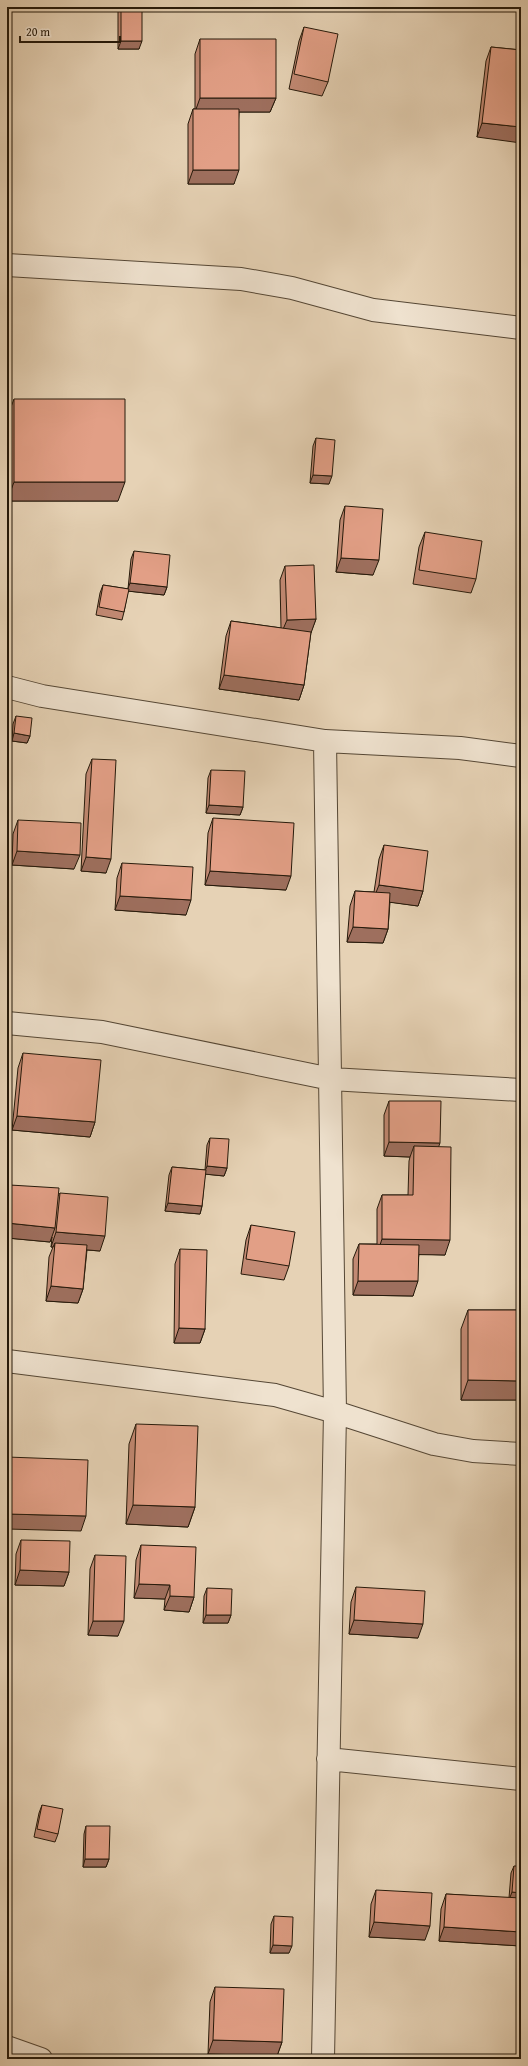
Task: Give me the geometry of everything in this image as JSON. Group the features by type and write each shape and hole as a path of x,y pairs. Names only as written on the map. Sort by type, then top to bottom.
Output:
{"street":[{"path":"7,265 241,279 292,288 373,310 521,328"},
{"path":"7,687 42,696 325,741 460,748 521,756"},
{"path":"323,2059 336,1412 325,741"},
{"path":"7,1023 102,1032 331,1079 521,1090"},
{"path":"7,1361 275,1395 336,1412 434,1444 473,1451 521,1454"},
{"path":"328,1759 521,1779"},
{"path":"7,2047 41,2059"}],"building":[{"path":"121,7 142,7 142,41 121,41"},
{"path":"304,27 338,34 328,82 294,74"},
{"path":"200,39 276,39 276,98 200,98"},
{"path":"491,47 521,50 521,127 482,123"},
{"path":"193,109 239,109 239,170 193,170"},
{"path":"14,399 125,399 125,482 14,482"},
{"path":"316,438 335,440 332,476 313,475"},
{"path":"345,506 383,509 379,560 341,558"},
{"path":"425,532 482,541 476,579 419,570"},
{"path":"134,551 170,555 167,587 130,583"},
{"path":"314,565 316,619 287,620 285,566"},
{"path":"103,585 129,589 124,612 99,607"},
{"path":"231,621 311,632 304,685 224,675"},
{"path":"16,716 32,718 30,736 14,733"},
{"path":"92,759 116,760 111,859 86,857"},
{"path":"211,770 245,771 243,807 209,805"},
{"path":"7,816 9,817 7,839"},
{"path":"213,818 294,823 291,876 210,871"},
{"path":"18,820 81,823 80,855 17,851"},
{"path":"384,845 428,851 423,891 379,885"},
{"path":"122,863 193,867 191,900 120,896"},
{"path":"355,891 390,893 388,929 353,927"},
{"path":"23,1053 101,1060 95,1122 17,1116"},
{"path":"389,1101 441,1101 440,1143 389,1142"},
{"path":"7,1137 9,1138 7,1155"},
{"path":"210,1138 229,1139 227,1168 207,1166"},
{"path":"414,1146 451,1147 450,1240 382,1239 382,1195 413,1195"},
{"path":"172,1167 206,1170 202,1206 168,1203"},
{"path":"10,1185 59,1188 55,1228 7,1223"},
{"path":"60,1193 108,1197 105,1236 56,1232"},
{"path":"251,1225 295,1232 289,1266 246,1259"},
{"path":"55,1243 87,1245 83,1289 51,1286"},
{"path":"359,1244 419,1245 418,1281 358,1281"},
{"path":"180,1249 207,1250 205,1329 179,1328"},
{"path":"468,1310 521,1310 521,1381 468,1380"},
{"path":"136,1424 198,1426 195,1507 133,1505"},
{"path":"7,1457 88,1460 86,1516 7,1514"},
{"path":"21,1540 70,1541 69,1572 20,1570"},
{"path":"141,1545 196,1547 194,1597 170,1596 170,1585 139,1584"},
{"path":"95,1555 126,1556 124,1621 93,1621"},
{"path":"356,1587 425,1591 423,1624 354,1620"},
{"path":"207,1588 232,1589 231,1615 206,1615"},
{"path":"42,1805 63,1809 58,1834 37,1829"},
{"path":"86,1826 110,1826 109,1859 85,1859"},
{"path":"514,1866 521,1866 521,1893 512,1892"},
{"path":"376,1890 432,1893 430,1926 374,1922"},
{"path":"446,1894 521,1898 521,1932 444,1927"},
{"path":"274,1916 293,1917 292,1946 273,1945"},
{"path":"215,1987 284,1989 282,2042 213,2040"}]}
